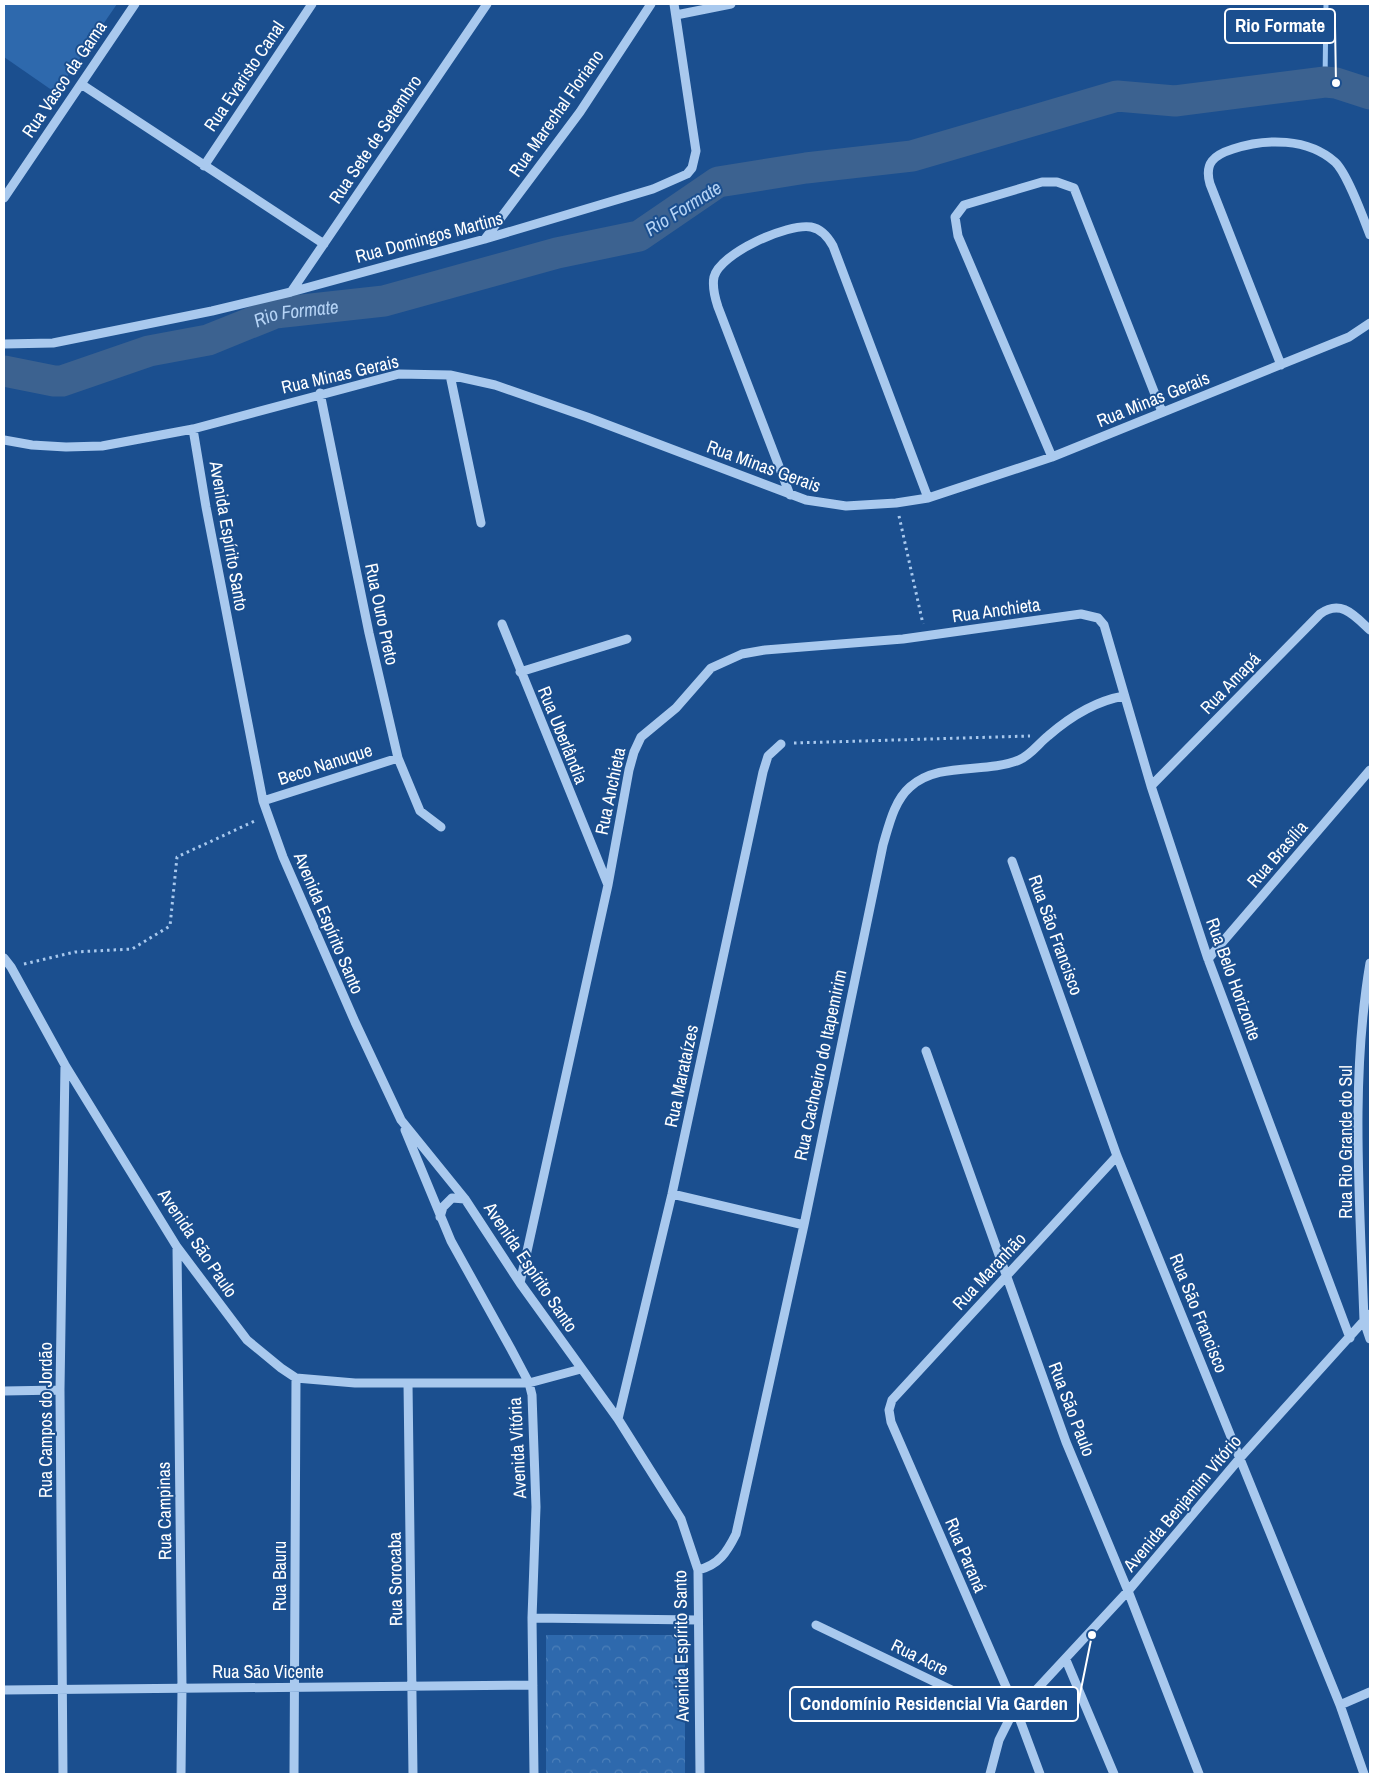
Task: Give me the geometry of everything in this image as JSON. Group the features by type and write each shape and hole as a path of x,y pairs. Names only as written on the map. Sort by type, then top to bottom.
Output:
{"street":[{"name":"Rua Vasco da Gama","path":"4,198 135,4"},
{"name":"Rua Evaristo Canal","path":"204,166 312,4"},
{"name":"Rua Sete de Setembro","path":"291,292 486,4"},
{"name":"Rua Marechal Floriano","path":"484,239 580,112 651,4"},
{"name":"Rua Domingos Martins","path":"4,344 53,344 291,292 484,239 652,189 686,174 692,168 696,151 674,4"},
{"path":"676,15 731,4"},
{"path":"81,84 324,244"},
{"path":"1281,365 1210,184 1208,165 1213,158 1222,152 1264,141 1290,143 1314,149 1337,164 1370,234"},
{"path":"1052,457 958,236 955,217 964,205 1042,182 1057,182 1074,188 1162,412"},
{"path":"790,495 718,307 714,292 714,276 737,251 797,227 811,227 821,230 833,246 928,498"},
{"name":"Rua Minas Gerais","path":"4,440 50,446 102,446 193,429 399,374 450,375 495,385 587,417 790,495 813,502 846,506 896,503 928,498 1052,457 1349,337 1370,324"},
{"path":"450,375 481,522"},
{"name":"Rua Ouro Preto","path":"320,394 369,633 398,758 420,811 441,827"},
{"name":"Avenida Espírito Santo","path":"193,429 206,507 263,801 283,857 351,1014 401,1120 465,1199 520,1283 618,1420 681,1519 698,1570 700,1774"},
{"name":"Rua Amapá","path":"1151,786 1320,614 1335,607 1350,611 1370,630"},
{"name":"Rua Anchieta","path":"520,1283 608,885 629,770 637,743 641,737 676,708 712,668 742,654 765,650 925,636 1081,614 1098,618 1104,625"},
{"name":"Rua Uberlândia","path":"502,624 608,885"},
{"name":"Rua Belo Horizonte","path":"1104,625 1151,786 1208,959 1350,1338"},
{"path":"520,672 627,639"},
{"name":"Rua Cachoeiro do Itapemirim","path":"698,1570 711,1566 727,1552 736,1534 804,1225 882,844 893,811 902,795 916,782 948,771 1004,765 1022,759 1048,736 1089,706 1107,699 1124,696"},
{"name":"Rua Marataízes","path":"618,1420 672,1194 763,772 768,756 781,744"},
{"name":"Beco Nanuque","path":"263,801 398,758"},
{"name":"Rua Brasília","path":"1208,959 1370,770"},
{"name":"Rua São Francisco","path":"1012,861 1117,1156 1340,1705 1364,1774"},
{"name":"Avenida São Paulo","path":"4,958 65,1065 177,1247 247,1340 265,1357 296,1378"},
{"name":"Rua Rio Grande do Sul","path":"1367,1318 1359,1104 1365,994 1370,963"},
{"name":"Rua São Paulo","path":"926,1051 1066,1442 1128,1591 1199,1774"},
{"name":"Rua Campos do Jordão","path":"62,1774 60,1390 65,1065"},
{"name":"Avenida Vitória","path":"401,1120 440,1218 529,1382 534,1412 536,1507 532,1618 534,1774"},
{"name":"Rua Maranhão","path":"889,1410 892,1400 1117,1156"},
{"path":"672,1194 804,1225"},
{"path":"440,1218 446,1202 452,1198 465,1199"},
{"name":"Rua Campinas","path":"177,1247 182,1688 180,1774"},
{"path":"1367,1318 1370,1339"},
{"name":"Avenida Benjamim Vitório","path":"990,1774 999,1740 1013,1715 1128,1591 1240,1458 1367,1318"},
{"path":"296,1378 408,1383 529,1382 581,1369"},
{"name":"Rua Bauru","path":"294,1774 296,1378"},
{"name":"Rua Sorocaba","path":"408,1383 413,1774"},
{"path":"4,1391 60,1390"},
{"name":"Rua Paraná","path":"889,1410 891,1422 1013,1715 1040,1774"},
{"path":"532,1618 698,1620"},
{"name":"Rua Acre","path":"816,1625 1013,1715"},
{"path":"1066,1660 1114,1774"},
{"name":"Rua São Vicente","path":"4,1690 533,1685"},
{"path":"1340,1705 1370,1692"}],"path":[{"path":"896,503 925,636"},
{"path":"781,744 1048,736"},
{"path":"11,968 75,952 132,950 170,926 178,857 268,816"}],"green space":[{"path":"4,4 117,4 56,93 4,57"},
{"path":"546,1635 685,1635 685,1774 546,1774"}],"waterway":[{"path":"1325,82 1326,4"},
{"name":"Rio Formate","path":"4,371 62,381 149,351 208,340 275,313 384,301 557,253 639,236 718,182 806,168 912,156 1117,96 1175,101 1325,82 1336,83 1370,94"}],"place":[{"name":"Rio Formate","path":"1336,83"},
{"name":"Condomínio Residencial Via Garden","path":"1092,1635"}]}
